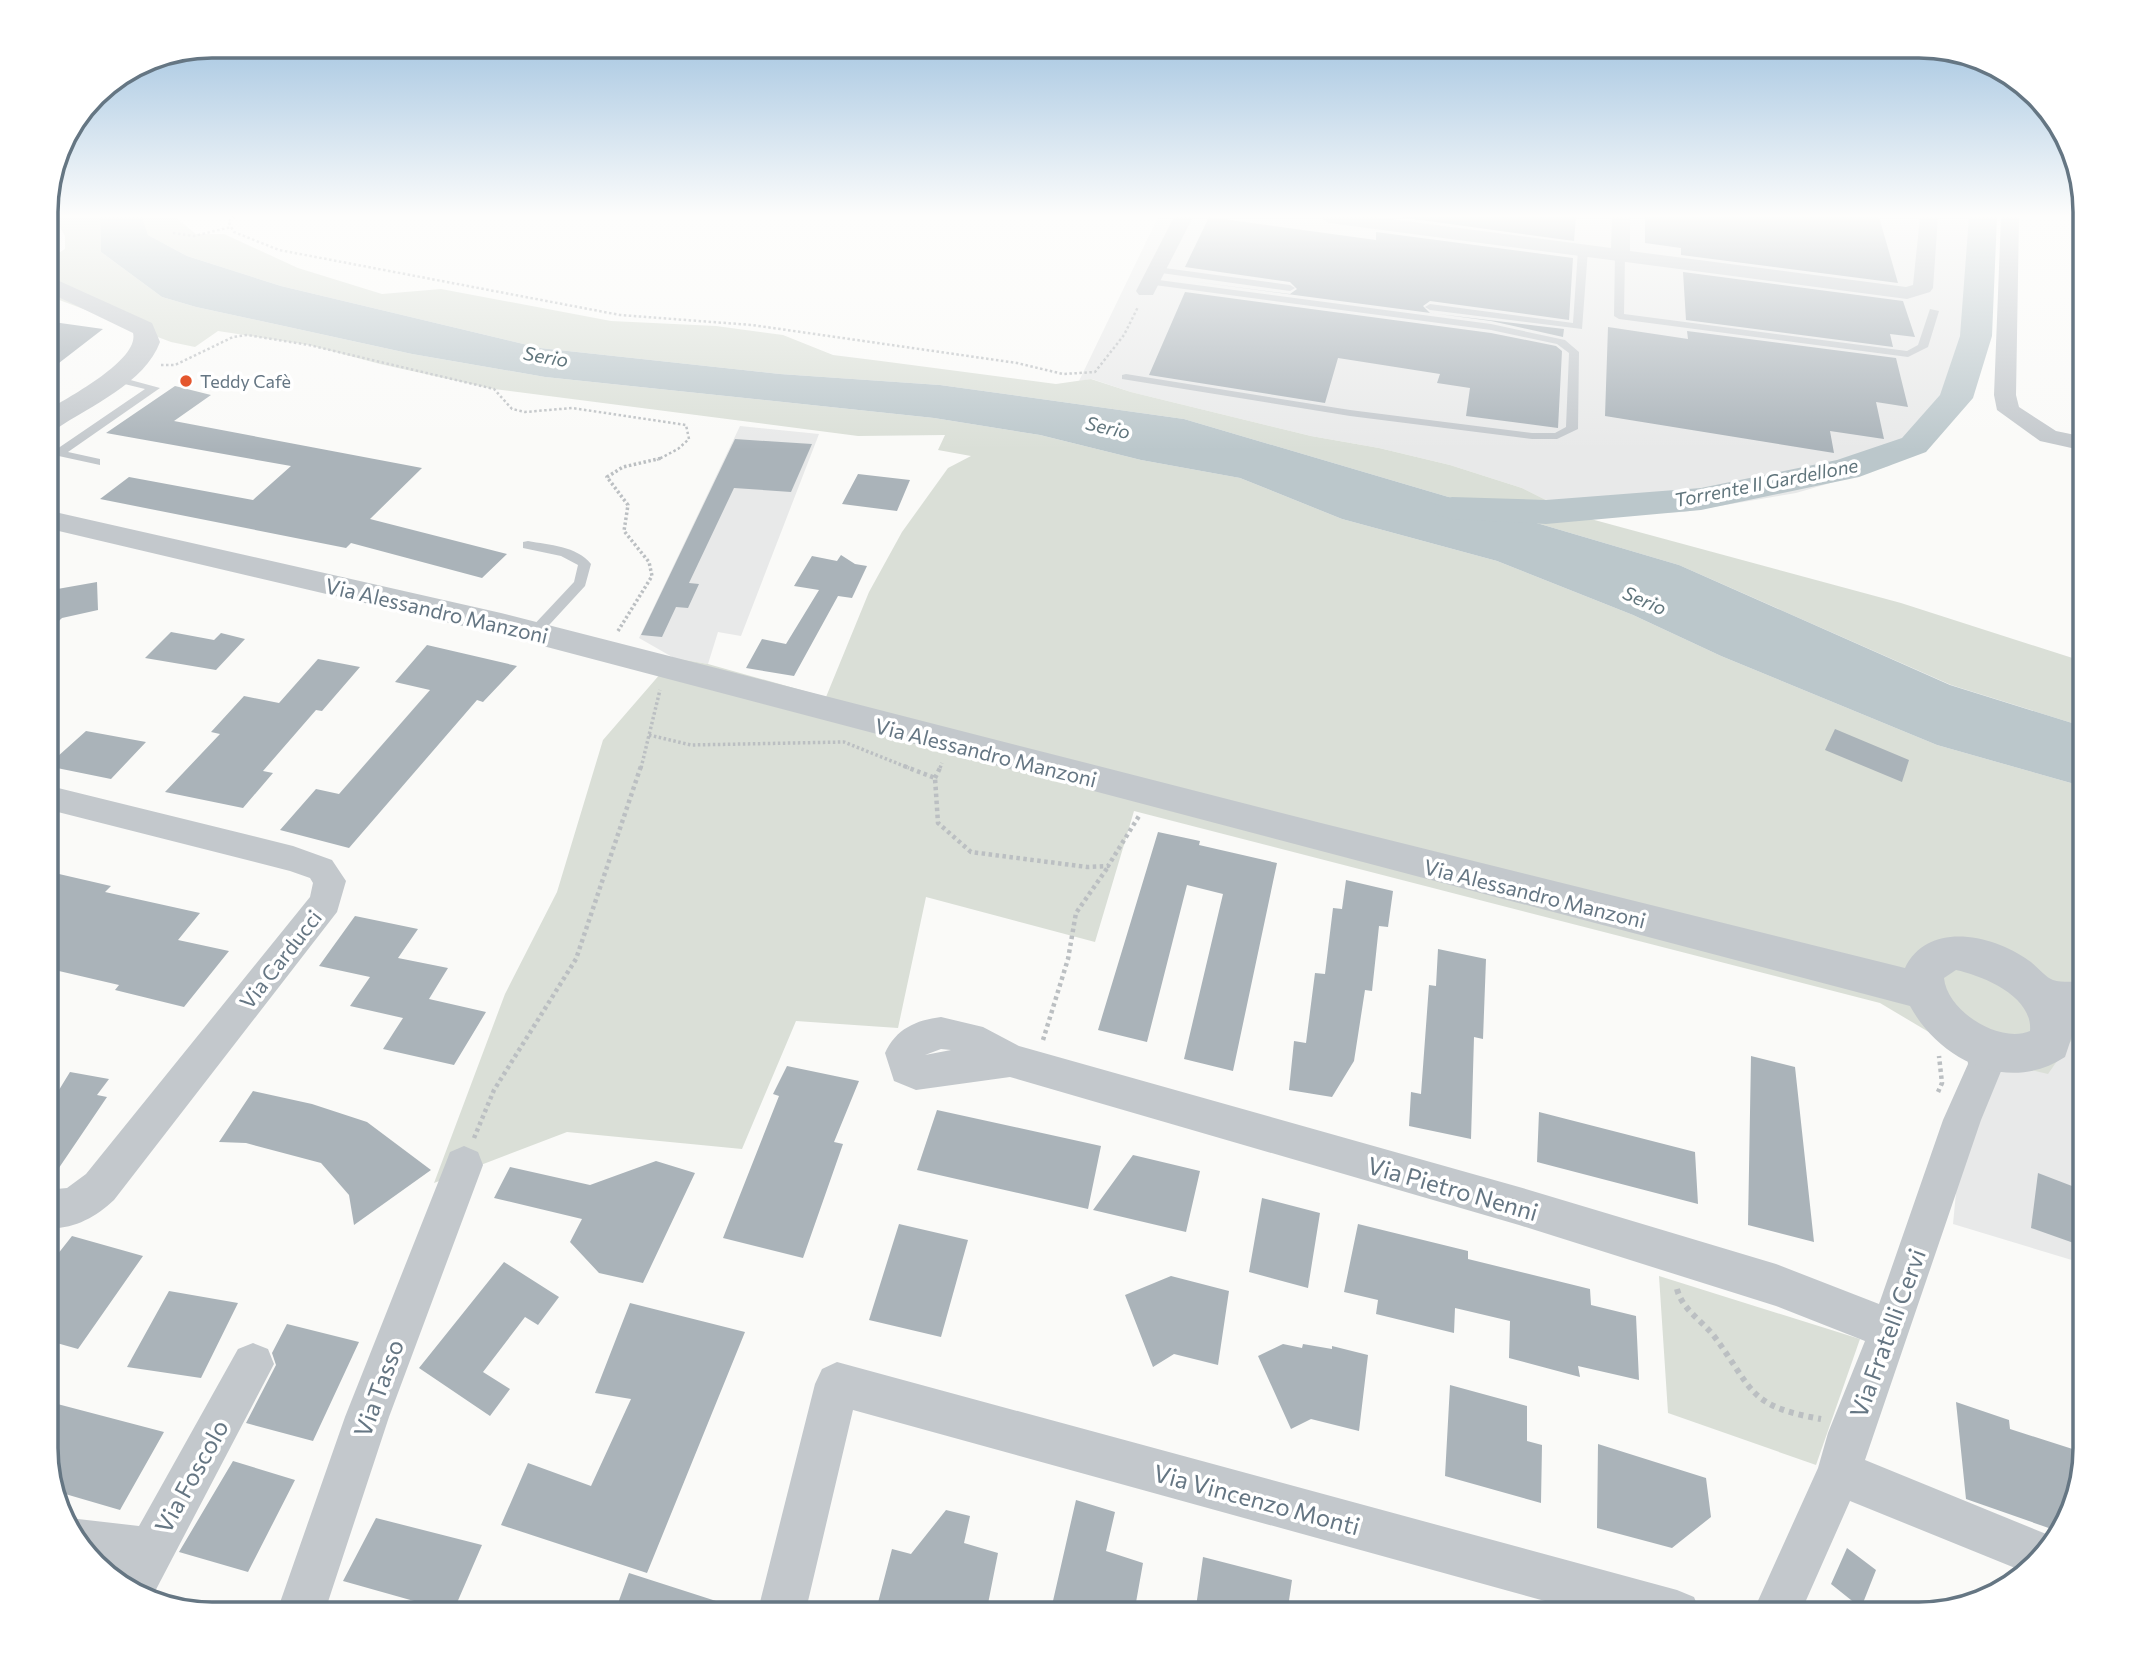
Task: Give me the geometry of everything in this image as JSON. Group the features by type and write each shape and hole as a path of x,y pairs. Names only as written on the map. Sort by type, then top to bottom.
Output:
{"street":[{"path":"58,415 121,371 146,345 143,328 72,294"},
{"path":"2008,294 2005,395 2008,410 2048,436 2073,441"},
{"name":"Via Alessandro Manzoni","path":"58,522 534,633 1924,991"},
{"name":"Via Carducci","path":"58,800 293,859 321,869 330,881 325,902 100,1187 81,1205 58,1210"},
{"path":"1973,953 2012,969 2043,998 2054,1025 2045,1046 2034,1053 2019,1055 1984,1048 1957,1034 1936,1013 1924,991 1923,976 1928,964 1939,956 1973,953"},
{"path":"2043,998 2073,1000"},
{"name":"Via Fratelli Cervi","path":"1782,1602 1845,1452 1891,1329 1962,1120 1986,1064 1984,1048"},
{"name":"Via Pietro Nenni","path":"1022,1064 1776,1284 1891,1329"},
{"name":"Via Tasso","path":"304,1602 367,1417 464,1165"},
{"name":"Via Foscolo","path":"140,1570 253,1364"},
{"name":"Via Vincenzo Monti","path":"784,1602 837,1384 1630,1602"},
{"path":"1845,1452 1895,1498 2032,1552"},
{"path":"96,1550 140,1570"}],"lane":[{"path":"1126,377 1350,414 1532,436 1558,436 1572,429 1574,352 1560,342 1491,327 1251,294"},
{"path":"1276,294 1578,327 1580,294"},
{"path":"1619,294 1619,316 1908,354 1923,347 1934,312"},
{"path":"96,462 58,453 154,387 121,371"},
{"path":"528,545 578,557 585,564 579,583 534,633"}],"path":[{"path":"512,294 620,315 752,325 1017,363 1063,374 1095,372 1124,335 1144,294"},
{"path":"121,371 175,365 233,337 247,335 309,345 494,389 512,409 525,412 572,408 686,425 689,439 671,457 620,468 607,477 628,505 624,531 649,562 652,576 604,652"},
{"path":"464,1165 494,1090 576,959 639,776 659,691 666,680"},
{"path":"649,735 691,745 808,740 844,742 935,778 938,823 971,852 1087,867 1108,866"},
{"path":"1022,1064 1068,959 1076,913 1141,813"},
{"path":"1937,1096 1942,1083 1938,1051"},
{"path":"1670,1252 1680,1300 1713,1335 1752,1394 1787,1413 1830,1420 1845,1452"}],"shaded area":[{"path":"58,294 159,294 196,307 412,354 545,377 934,418 1040,435 1141,460 1240,478 1342,519 1497,561 1633,615 1721,656 1937,745 2073,784 2073,1038 2048,1074 1969,1056 1880,1003 1134,811 1095,942 926,897 898,1028 796,1021 742,1149 567,1132 434,1183 505,994 557,892 603,740 674,658 708,664 826,697 869,592 902,532 948,468 971,456 938,450 945,435 858,436 494,389 309,345 218,331 195,347 171,342 58,300"},
{"path":"316,294 470,294 611,321 716,326 783,335 833,355 1056,384 1091,379 1131,392 1311,436 1379,448 1450,465 1522,488 1576,515 1901,603 2073,658 2073,723 1951,685 1679,565 1184,419 940,385 780,374 540,348"},
{"path":"1121,294 1978,294 1979,326 1968,376 1932,437 1889,466 1796,493 1684,512 1576,515 1522,488 1450,465 1379,448 1311,436 1131,392 1092,379 1079,381"},
{"path":"740,426 819,434 741,636 718,632 708,664 674,658 639,638"},
{"path":"2073,1025 2073,1260 1953,1224 1969,1056"},
{"path":"1659,1276 1860,1339 1816,1465 1668,1413"}],"water":[{"name":"Serio","path":"159,294 316,294 540,348 780,374 940,385 1184,419 1679,565 1950,685 2073,723 2073,784 1937,745 1721,656 1633,615 1497,561 1342,519 1240,478 1141,460 1040,435 934,418 545,377 412,354 196,307"}],"building":[{"path":"1184,294 1203,294 1491,333 1556,346 1562,351 1558,428 1466,416 1470,388 1437,383 1440,374 1338,358 1325,403 1149,375"},
{"path":"1291,294 1571,294 1569,320 1430,301 1423,306 1430,313"},
{"path":"1684,294 1853,294 1903,301 1915,337 1890,334 1893,347 1686,320"},
{"path":"1438,314 1564,329 1563,337 1491,321"},
{"path":"58,323 103,329 58,364"},
{"path":"1608,327 1688,339 1687,331 1896,358 1908,407 1876,402 1884,439 1830,431 1834,453 1605,416"},
{"path":"175,386 211,395 174,421 422,468 370,519 507,554 482,578 351,543 346,548 100,499 129,477 253,500 291,466 106,433"},
{"path":"735,439 812,444 791,492 734,488 689,583 699,584 688,608 676,607 662,637 641,635"},
{"path":"858,474 910,480 897,511 842,504"},
{"path":"841,555 855,564 867,566 852,598 838,596 794,676 746,668 762,639 786,644 819,590 794,586 812,556 837,561"},
{"path":"97,582 98,610 62,618 58,622 58,589"},
{"path":"171,632 214,640 221,633 245,639 216,670 145,658"},
{"path":"427,645 517,666 483,702 477,700 349,848 280,830 316,789 339,794 430,690 395,682"},
{"path":"318,659 360,667 322,711 316,710 263,771 273,773 243,808 165,792 220,734 211,732 244,696 279,703"},
{"path":"1835,729 1909,760 1902,782 1825,750"},
{"path":"86,731 146,742 111,779 58,768 58,756"},
{"path":"1158,832 1200,841 1199,845 1277,863 1233,1071 1184,1059 1223,894 1187,885 1147,1042 1098,1030"},
{"path":"58,874 111,886 105,892 200,913 178,940 229,951 184,1007 115,990 119,985 58,971"},
{"path":"1346,880 1393,891 1388,927 1379,926 1372,991 1365,990 1354,1061 1332,1097 1289,1090 1294,1041 1306,1043 1315,973 1325,974 1333,908 1342,909"},
{"path":"355,916 418,929 398,958 448,968 429,999 486,1012 454,1065 383,1049 403,1018 350,1006 370,977 319,966"},
{"path":"1438,949 1486,959 1483,1039 1474,1037 1471,1139 1409,1126 1411,1092 1421,1094 1429,985 1436,986"},
{"path":"1751,1056 1795,1067 1814,1242 1748,1225"},
{"path":"787,1066 859,1081 834,1142 843,1144 803,1258 723,1238 779,1096 773,1094"},
{"path":"70,1072 109,1079 97,1095 107,1097 58,1169 58,1092"},
{"path":"253,1091 312,1104 367,1122 431,1170 354,1225 349,1195 321,1163 246,1143 219,1142"},
{"path":"937,1110 1101,1146 1088,1209 917,1170"},
{"path":"1539,1112 1695,1152 1698,1204 1537,1162"},
{"path":"1133,1155 1200,1171 1186,1232 1093,1210"},
{"path":"656,1161 695,1173 643,1283 599,1273 570,1242 582,1219 494,1198 510,1167 590,1185"},
{"path":"2038,1173 2073,1186 2073,1243 2031,1228"},
{"path":"1262,1198 1320,1213 1308,1288 1249,1272"},
{"path":"899,1224 968,1240 941,1337 869,1320"},
{"path":"1358,1224 1468,1251 1468,1259 1590,1289 1591,1305 1636,1316 1639,1380 1578,1366 1580,1377 1509,1358 1510,1321 1455,1308 1454,1333 1376,1314 1378,1300 1344,1292"},
{"path":"72,1236 143,1256 78,1349 58,1343 58,1254"},
{"path":"504,1262 559,1297 538,1325 525,1317 483,1372 510,1389 490,1416 419,1368"},
{"path":"1171,1276 1229,1291 1218,1365 1174,1354 1153,1367 1125,1295"},
{"path":"169,1291 238,1303 201,1378 127,1367"},
{"path":"630,1303 745,1332 647,1573 501,1525 528,1463 591,1486 631,1399 595,1393"},
{"path":"287,1324 359,1342 313,1441 246,1423 276,1365 272,1353"},
{"path":"1283,1344 1302,1348 1303,1344 1332,1349 1332,1346 1368,1355 1359,1431 1311,1419 1291,1429 1258,1356"},
{"path":"1450,1385 1527,1406 1527,1441 1542,1445 1541,1503 1445,1476"},
{"path":"1956,1402 2009,1420 2010,1429 2073,1449 2068,1488 2050,1529 1966,1499"},
{"path":"58,1404 164,1432 120,1510 65,1494 58,1458"},
{"path":"1598,1444 1706,1478 1711,1517 1672,1548 1597,1528"},
{"path":"233,1461 295,1480 248,1572 179,1552"},
{"path":"1076,1500 1115,1512 1106,1551 1143,1563 1136,1602 1053,1602"},
{"path":"946,1510 970,1516 964,1543 998,1553 988,1602 878,1602 892,1549 911,1554"},
{"path":"376,1518 482,1545 457,1602 418,1602 343,1581"},
{"path":"1847,1548 1876,1570 1863,1602 1854,1602 1831,1584"},
{"path":"1203,1557 1292,1580 1289,1602 1197,1602"},
{"path":"629,1573 719,1602 618,1602"}],"waterway":[{"name":"Torrente Il Gardellone","path":"1452,508 1546,512 1701,499 1846,469 1914,445 1956,398 1976,336 1978,294"}],"place":[{"name":"Teddy Cafè","path":"186,381"}]}
